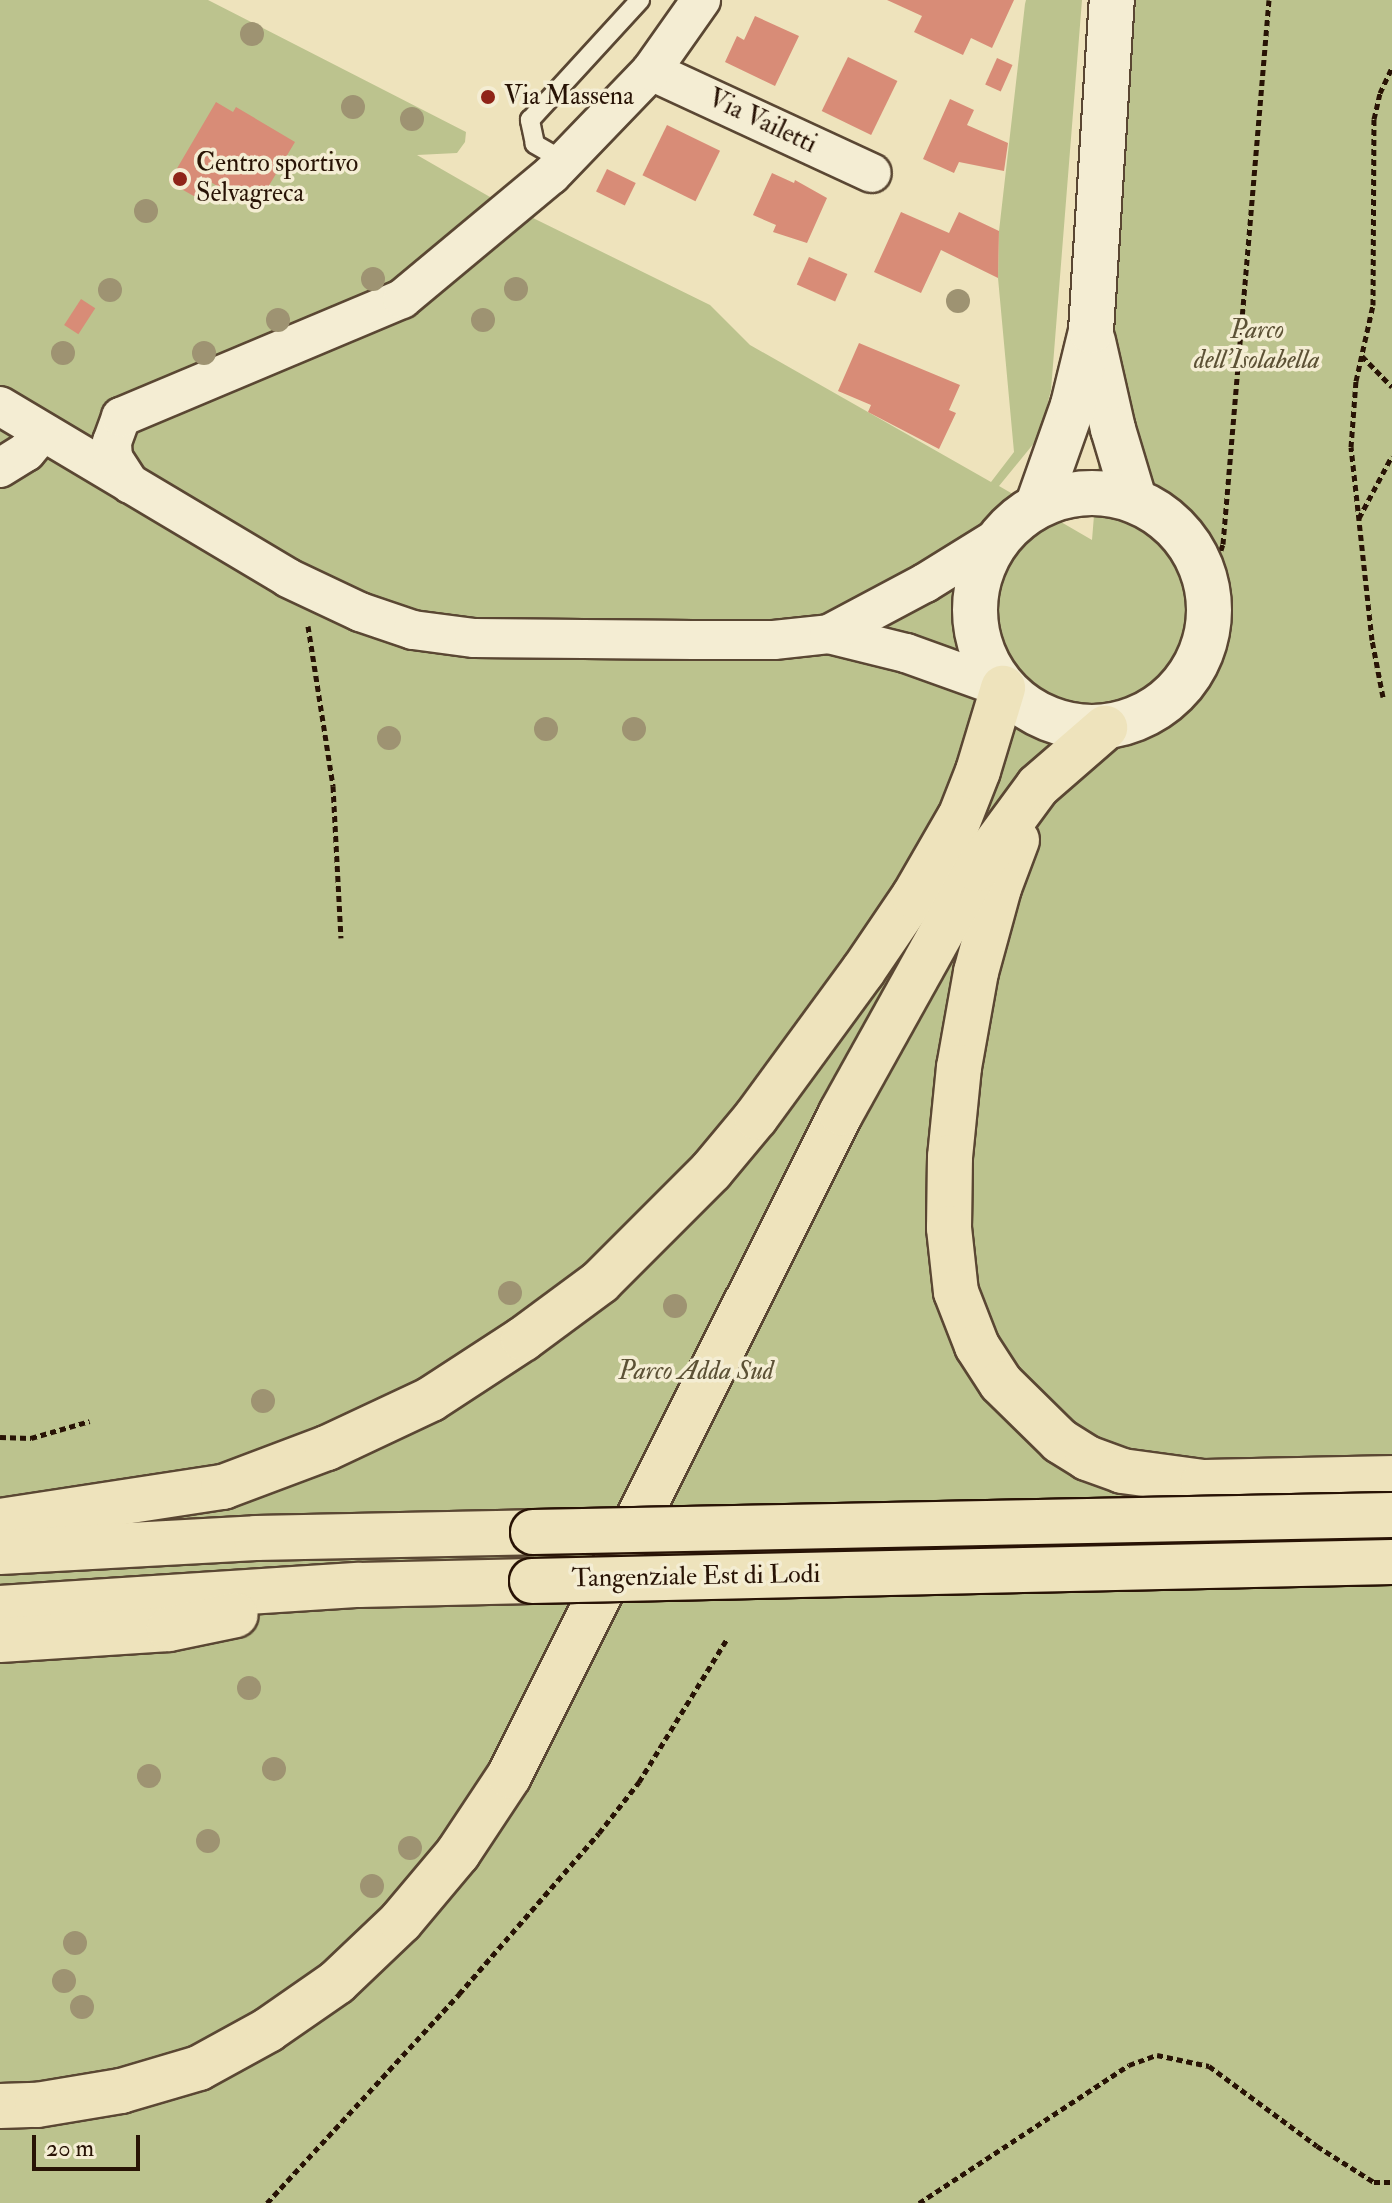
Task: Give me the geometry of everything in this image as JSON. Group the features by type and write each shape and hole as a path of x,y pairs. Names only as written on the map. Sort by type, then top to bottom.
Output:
{"highway":[{"path":"841,1113 959,818 1003,688"},
{"path":"0,2106 37,2105 121,2091 199,2068 268,2030 337,1982 401,1921 458,1853 509,1776 841,1113 977,869 1038,786 1105,728"},
{"path":"1038,786 999,888 976,972 959,1067 949,1228 956,1292 977,1346 1001,1383 1032,1416 1087,1458 1134,1474 1203,1482 1392,1478"},
{"path":"0,1521 223,1487 327,1448 431,1399 523,1339 600,1282 720,1160 863,971 914,896 959,818"},
{"name":"Tangenziale Est di Lodi","path":"0,1552 256,1538 1392,1515"},
{"name":"Tangenziale Est di Lodi","path":"0,1608 288,1590 532,1581 1392,1562"},
{"path":"0,1640 204,1624 237,1615 288,1590"}],"street":[{"path":"130,484 113,458 112,442 121,417 402,299 557,168 651,71 701,0"},
{"path":"1038,504 1073,405 1091,331 1112,0"},
{"name":"Via Vailetti","path":"651,71 872,173"},
{"path":"1091,331 1113,429 1134,499"},
{"path":"0,406 304,585 360,612 413,630 474,638 774,640 829,634 906,653 1003,688"},
{"path":"0,468 26,452 43,432"},
{"path":"1102,492 1134,499 1168,520 1194,551 1208,588 1208,627 1197,664 1174,695 1153,710 1142,717 1105,728 1067,726 1032,712 1003,688 981,653 973,613 979,572 999,537 1016,518 1038,504 1080,493 1102,492"},
{"path":"829,634 925,583 999,537"}],"lane":[{"path":"557,168 535,144 530,120 640,0"}],"path":[{"path":"1208,588 1223,544 1269,0"},
{"path":"1383,697 1372,640 1358,519 1352,413 1373,305 1374,119 1380,93 1392,67"},
{"path":"1362,355 1392,387"},
{"path":"1358,519 1392,456"},
{"path":"304,585 333,786 341,938"},
{"path":"0,1437 31,1438 90,1421"},
{"path":"267,2203 459,1994 599,1833 639,1782 727,1639"},
{"path":"919,2203 1129,2065 1157,2055 1209,2066 1317,2146 1374,2182 1392,2182"}],"green space":[{"name":"Parco Adda Sud","path":"0,0 208,0 466,132 465,142 457,153 417,155 530,220 533,218 710,305 750,345 991,482 1014,452 998,278 999,231 1025,4 1026,0 1082,0 1051,390 1039,437 999,486 1092,540 1136,0 1392,0 1392,2203 0,2203"}],"building":[{"path":"887,0 1014,0 992,48 971,38 963,55 914,32 922,16"},
{"path":"755,16 799,36 775,86 725,62 737,36 744,40"},
{"path":"848,57 897,81 871,135 822,111"},
{"path":"997,58 1013,65 1001,91 985,84"},
{"path":"950,99 974,110 967,125 1008,143 1004,171 959,162 954,173 923,159"},
{"path":"216,102 233,112 236,107 295,142 255,209 209,181 199,199 169,182"},
{"path":"667,125 720,151 695,201 642,175"},
{"path":"607,169 636,183 625,205 596,191"},
{"path":"772,173 794,183 795,180 827,198 807,243 773,232 776,225 753,215"},
{"path":"901,212 949,233 959,212 999,231 998,278 941,250 921,293 874,272"},
{"path":"809,257 847,274 835,301 797,284"},
{"path":"81,299 95,308 78,334 64,325"},
{"path":"859,343 960,385 949,410 956,413 939,449 868,412 871,405 838,391"}],"place":[{"name":"Via Massena","path":"488,97"},
{"name":"Centro sportivo Selvagreca","path":"180,179"}],"park label":[{"name":"Parco dell'Isolabella","path":"1257,346"}]}
